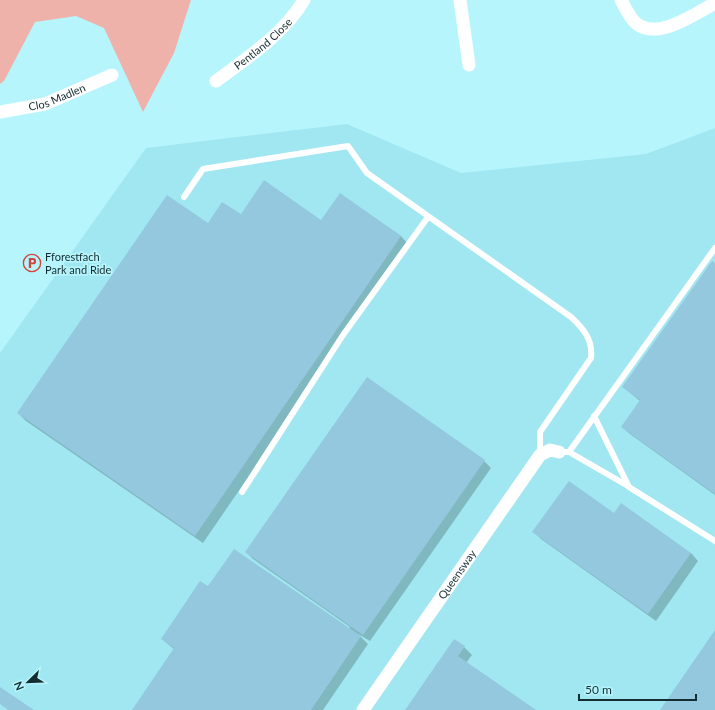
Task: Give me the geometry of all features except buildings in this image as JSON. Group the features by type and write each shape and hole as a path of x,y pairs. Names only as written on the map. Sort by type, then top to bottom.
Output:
{"street":[{"name":"Pentland Close","path":"216,81 266,44 299,9 304,0"},
{"path":"460,0 469,66"},
{"path":"621,0 636,24 650,29 667,28 715,3"},
{"name":"Clos Madlen","path":"0,112 45,104 112,75"},
{"path":"540,455 550,450 564,452"},
{"name":"Queensway","path":"363,710 540,455"}],"lane":[{"path":"184,197 203,169 348,146 367,173 571,317 584,329 590,340 592,354 587,366 540,432 540,455"},
{"path":"242,492 343,335 428,217"},
{"path":"715,248 594,416 564,452 629,487 715,541"},
{"path":"594,416 629,487"}],"shaded area":[{"path":"0,0 191,0 174,53 143,112 104,28 76,16 35,22 4,81 0,84"},
{"path":"347,124 461,173 646,154 715,128 715,710 0,710 0,353 146,148"}],"place":[{"name":"Fforestfach Park and Ride","path":"32,263"}]}
